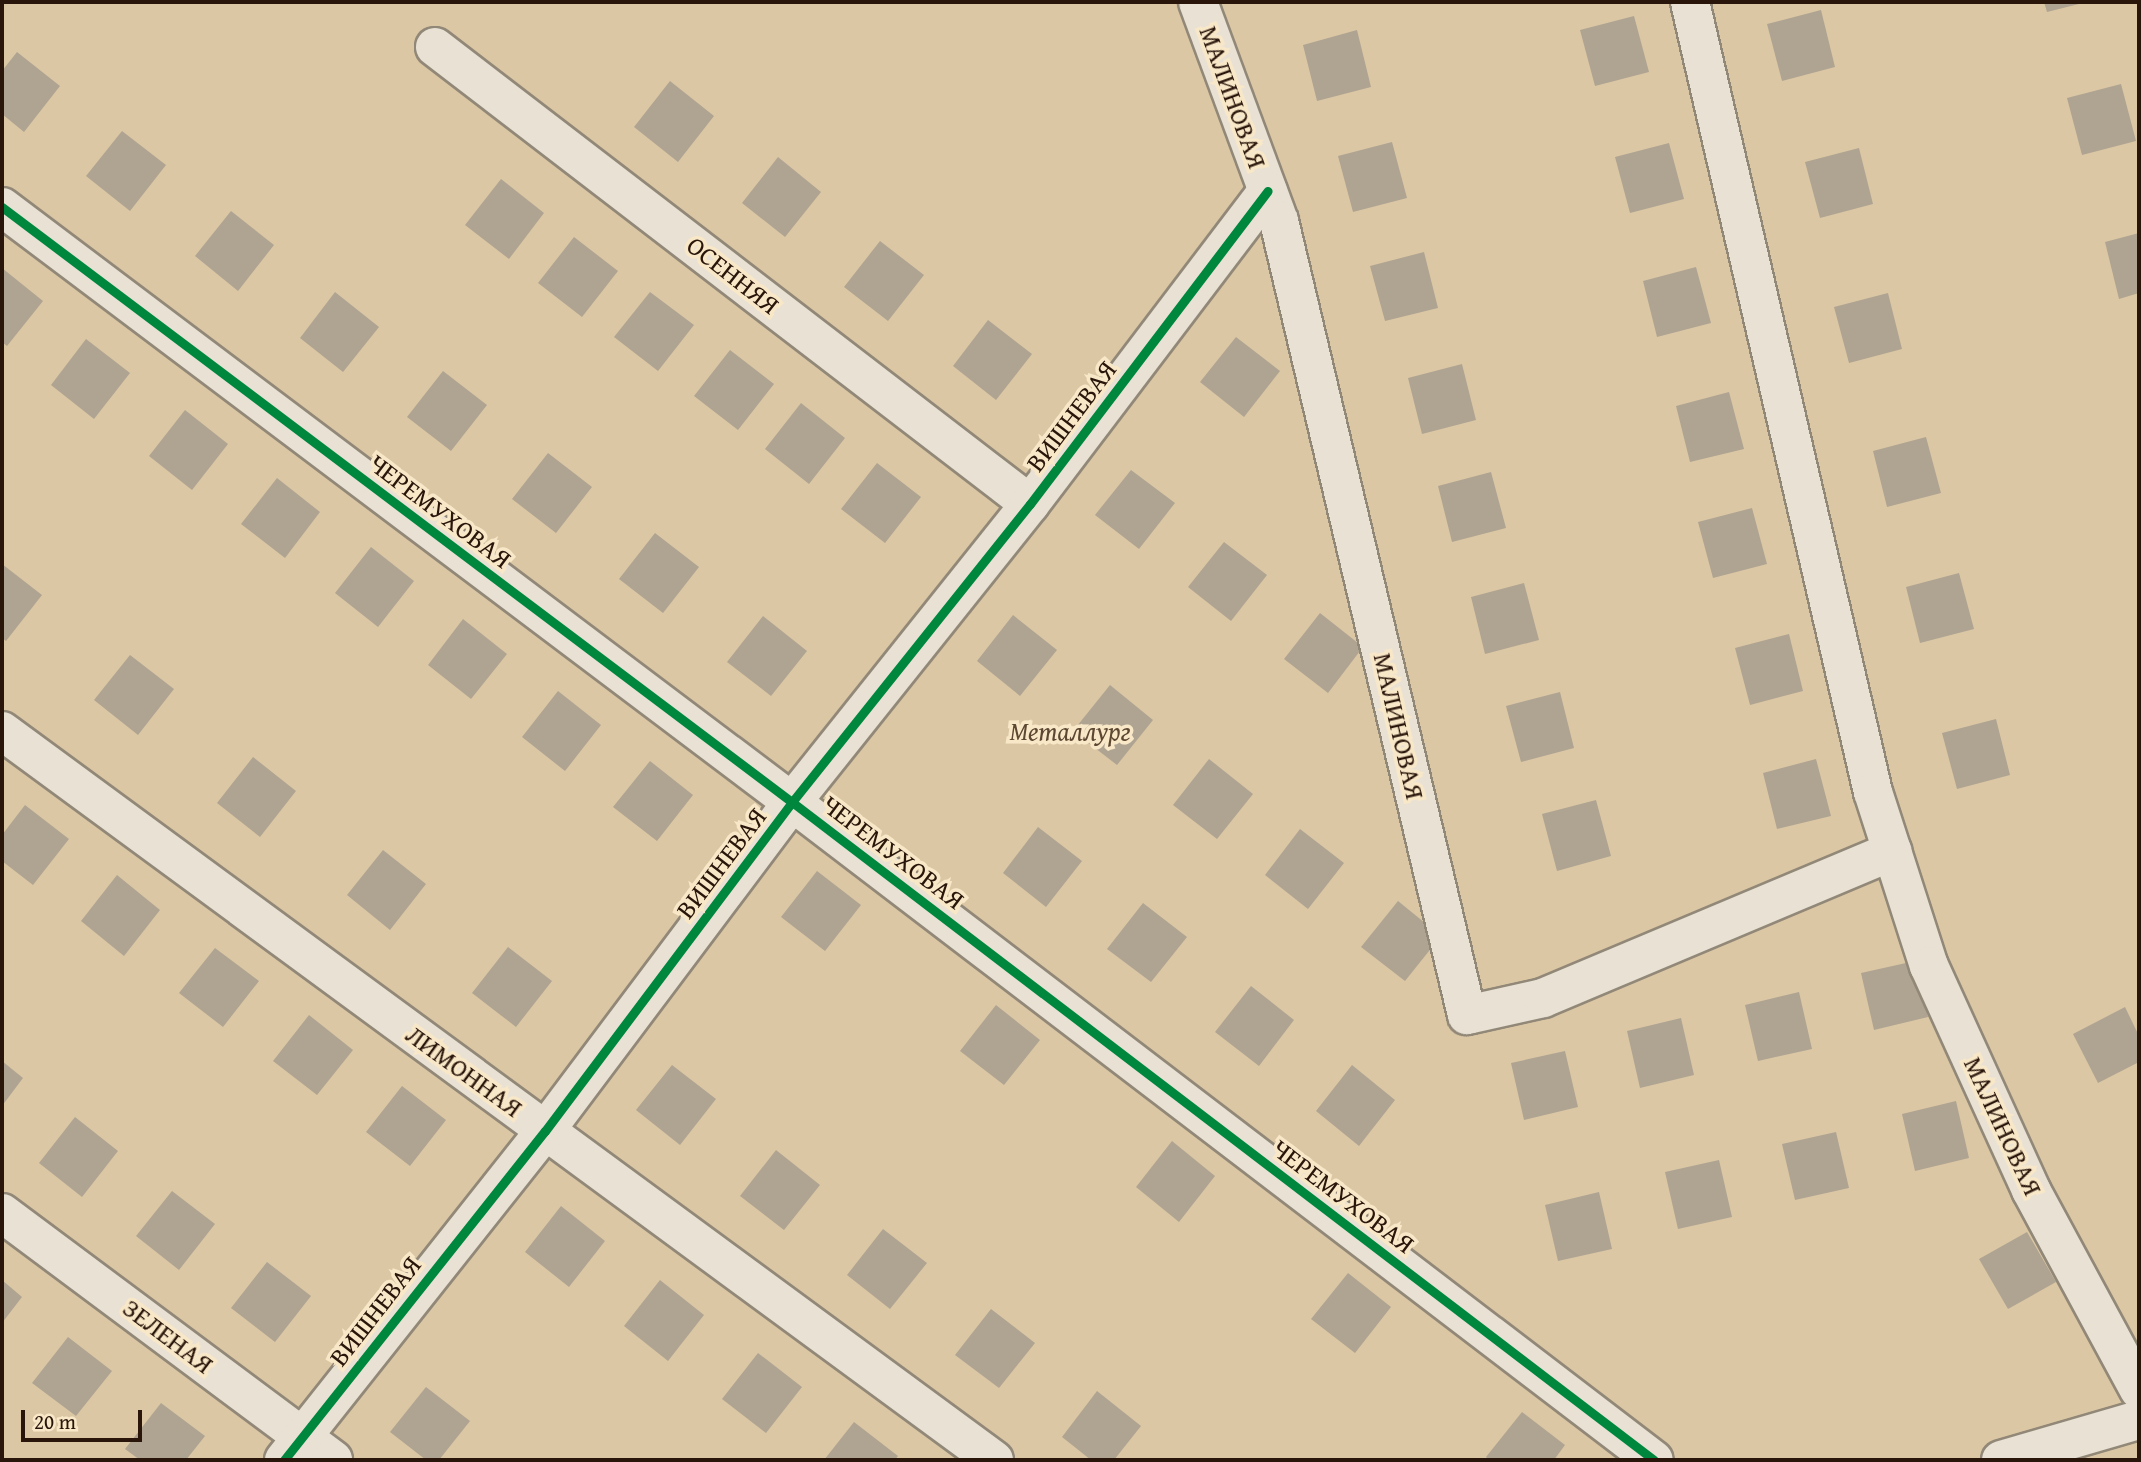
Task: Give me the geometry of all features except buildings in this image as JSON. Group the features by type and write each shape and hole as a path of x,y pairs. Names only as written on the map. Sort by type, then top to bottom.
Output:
{"street":[{"name":"МАЛИНОВАЯ","path":"1198,2 1279,220 1467,1015 1542,998 1892,851"},
{"name":"МАЛИНОВАЯ","path":"1690,2 1873,792 1892,851 1929,965 2031,1190 2139,1390"},
{"name":"ОСЕННЯЯ","path":"435,47 1031,504"},
{"name":"ВИШНЕВАЯ","path":"293,1448 545,1131 792,802 1031,504 1268,191"},
{"name":"ЧЕРЕМУХОВАЯ","path":"2,207 792,802 1654,1460"},
{"name":"ЛИМОННАЯ","path":"2,731 995,1460"},
{"name":"ЗЕЛЕНАЯ","path":"2,1213 293,1448 333,1460"},
{"path":"2001,1460 2139,1420"}],"green space":[{"name":"Металлург","path":"2,2 2139,2 2139,1460 2,1460"}],"cycle path":[{"path":"284,1460 545,1131 792,802 1030,504 1268,191"},
{"path":"2,207 792,802 1654,1460"}]}
